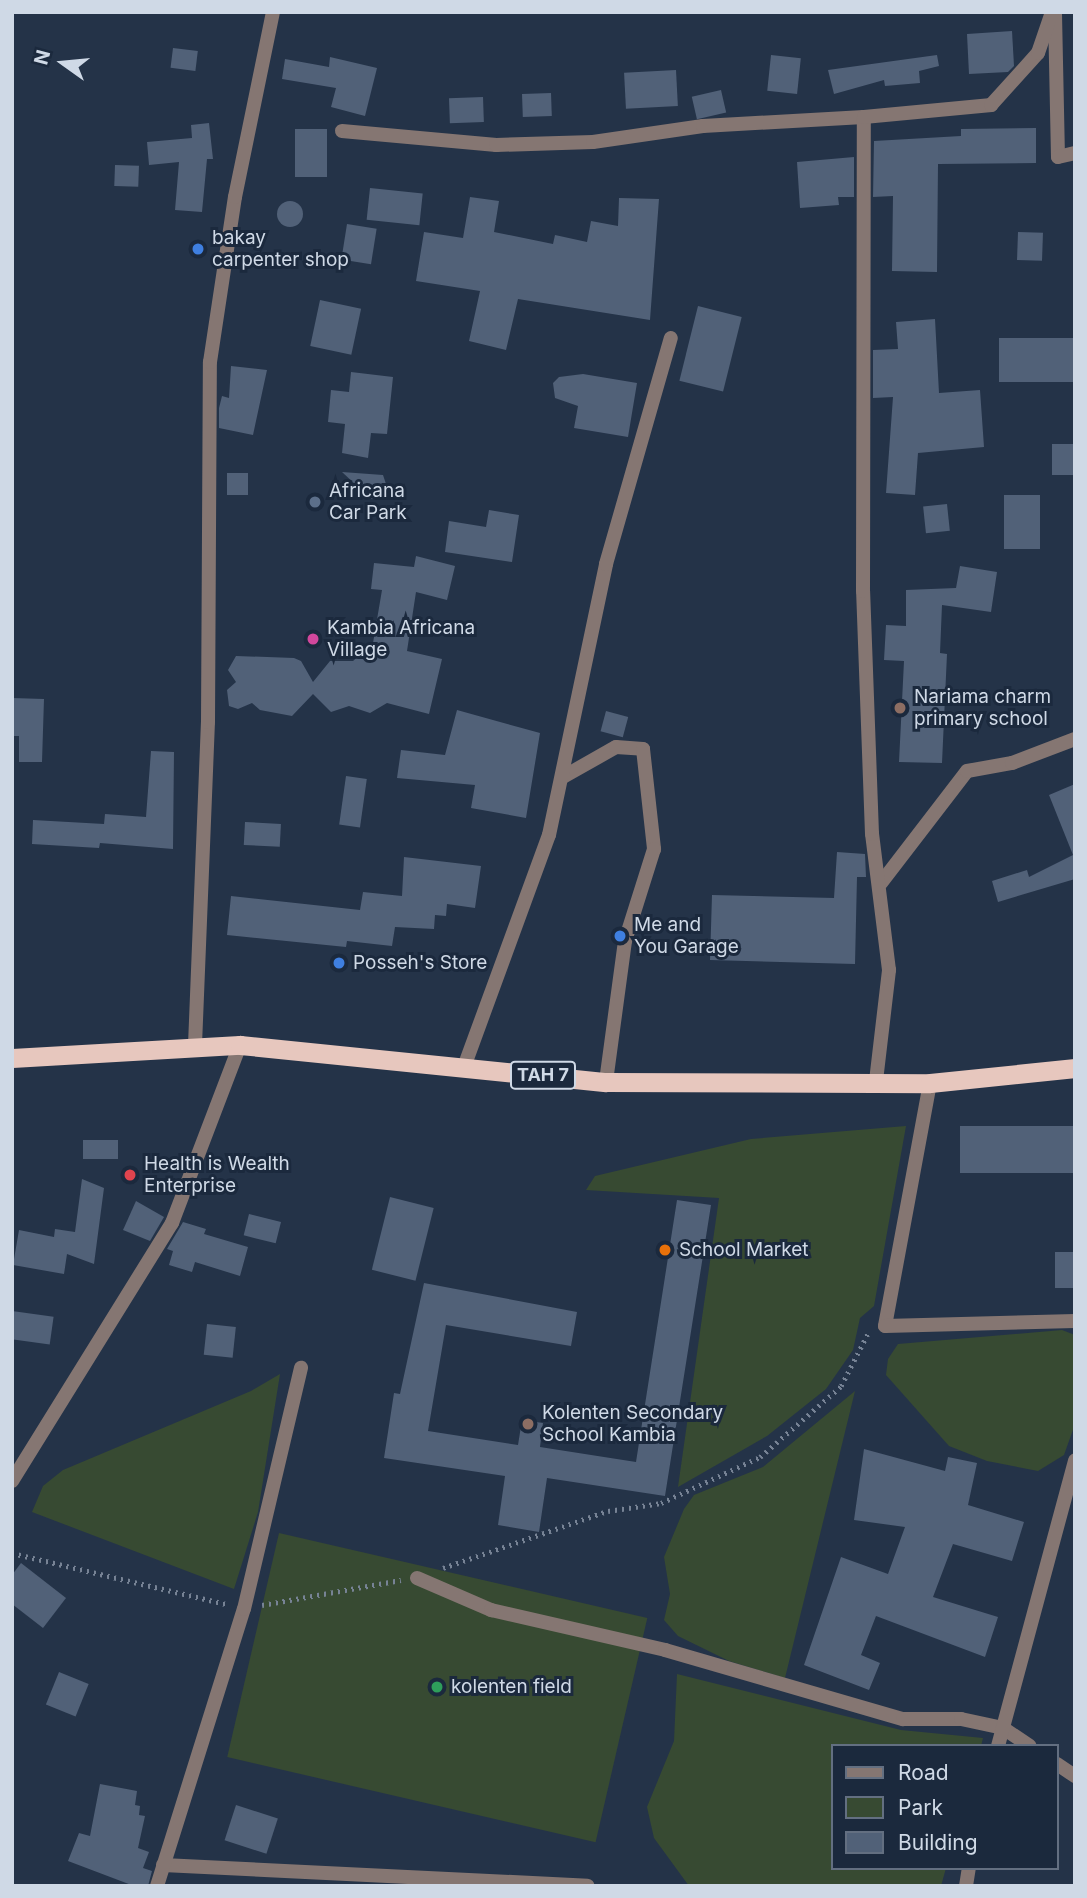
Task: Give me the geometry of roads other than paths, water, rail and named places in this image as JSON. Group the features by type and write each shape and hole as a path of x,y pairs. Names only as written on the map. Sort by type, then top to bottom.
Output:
{"highway":[{"name":"TAH 7","path":"12,1058 195,1045 240,1045 606,1082 930,1083 1075,1068"}],"street":[{"path":"195,1045 208,722 210,362 238,183 273,12"},
{"path":"342,131 496,145 593,142 703,126 864,117 991,105 1038,53 1054,12"},
{"path":"1054,12 1058,157 1075,153"},
{"path":"864,117 863,591 872,834 881,883 889,970 876,1081"},
{"path":"464,1067 549,835 606,564 671,338"},
{"path":"881,883 967,771 1012,764 1075,739"},
{"path":"563,777 616,747 643,749 653,849 625,941 606,1082"},
{"path":"12,1481 172,1223 240,1045"},
{"path":"930,1083 885,1326 1075,1321"},
{"path":"157,1886 244,1609 301,1368"},
{"path":"999,1744 1075,1460"},
{"path":"417,1577 491,1610 664,1650 903,1719 961,1719 1003,1728 1027,1744"},
{"path":"1059,1765 1075,1776"},
{"path":"163,1865 587,1886"}],"place":[{"name":"bakay carpenter shop","path":"198,249"},
{"name":"Africana Car Park","path":"315,502"},
{"name":"Kambia Africana Village","path":"313,639"},
{"name":"Nariama charm primary school","path":"900,708"},
{"name":"Me and You Garage","path":"620,936"},
{"name":"Posseh's Store","path":"339,963"},
{"name":"Health is Wealth Enterprise","path":"130,1175"},
{"name":"School Market","path":"665,1250"},
{"name":"Kolenten Secondary School Kambia","path":"528,1424"},
{"name":"kolenten field","path":"437,1687"}]}
